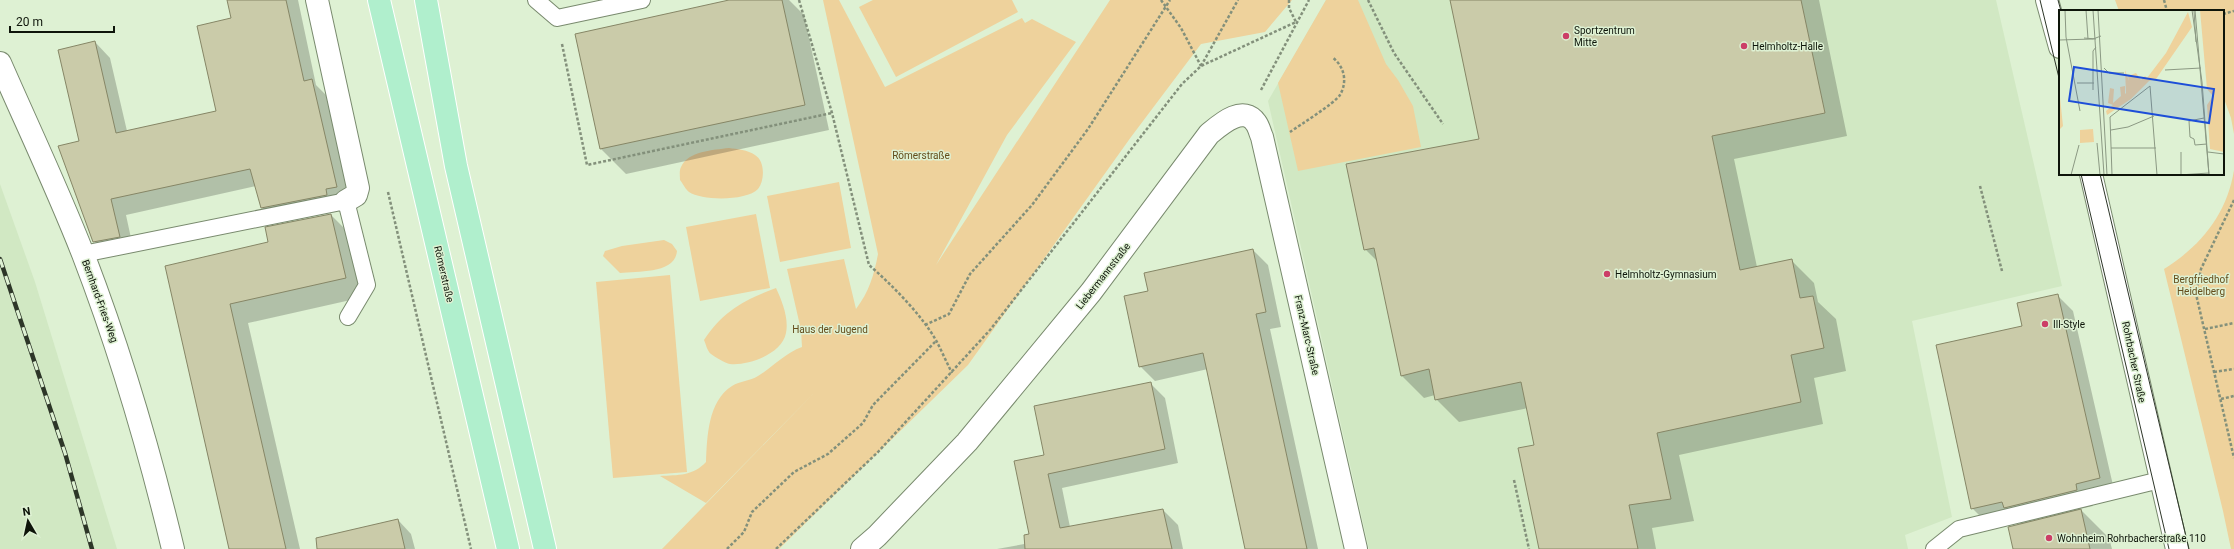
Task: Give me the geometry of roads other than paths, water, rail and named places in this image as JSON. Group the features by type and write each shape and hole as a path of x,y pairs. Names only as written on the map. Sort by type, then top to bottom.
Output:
{"main road":[{"name":"Römerstraße","path":"379,0 508,549"},
{"path":"426,0 456,166 545,549"}],"street":[{"path":"317,0 358,188 356,195 346,201"},
{"path":"2047,0 2059,43"},
{"name":"Bernhard-Fries-Weg","path":"0,63 83,254 136,411 173,549"},
{"name":"Liebermannstraße","path":"862,549 877,536 967,442 1091,292 1209,134 1230,117 1245,116 1259,130"},
{"name":"Franz-Marc-Straße","path":"1259,130 1356,549"},
{"name":"Rohrbacher Straße","path":"2091,175 2177,549"}],"lane":[{"path":"536,0 557,18 642,0"},
{"path":"83,254 346,201 366,285 348,317"},
{"path":"1934,549 1958,529 2160,480"}],"tram line":[{"path":"2040,0 2059,78"},
{"path":"2058,0 2061,10"},
{"path":"2081,175 2169,549"},
{"path":"2100,175 2189,549"}],"railway":[{"path":"0,259 65,453 92,549"}],"place":[{"name":"Sportzentrum Mitte","path":"1566,36"},
{"name":"Helmholtz-Halle","path":"1744,46"},
{"name":"Helmholtz-Gymnasium","path":"1607,274"},
{"name":"Ill-Style","path":"2045,324"},
{"name":"Wohnheim Rohrbacherstraße 110","path":"2049,538"}],"park label":[{"name":"Bergfriedhof Heidelberg","path":"2201,284"},
{"name":"Haus der Jugend","path":"830,329"}]}
